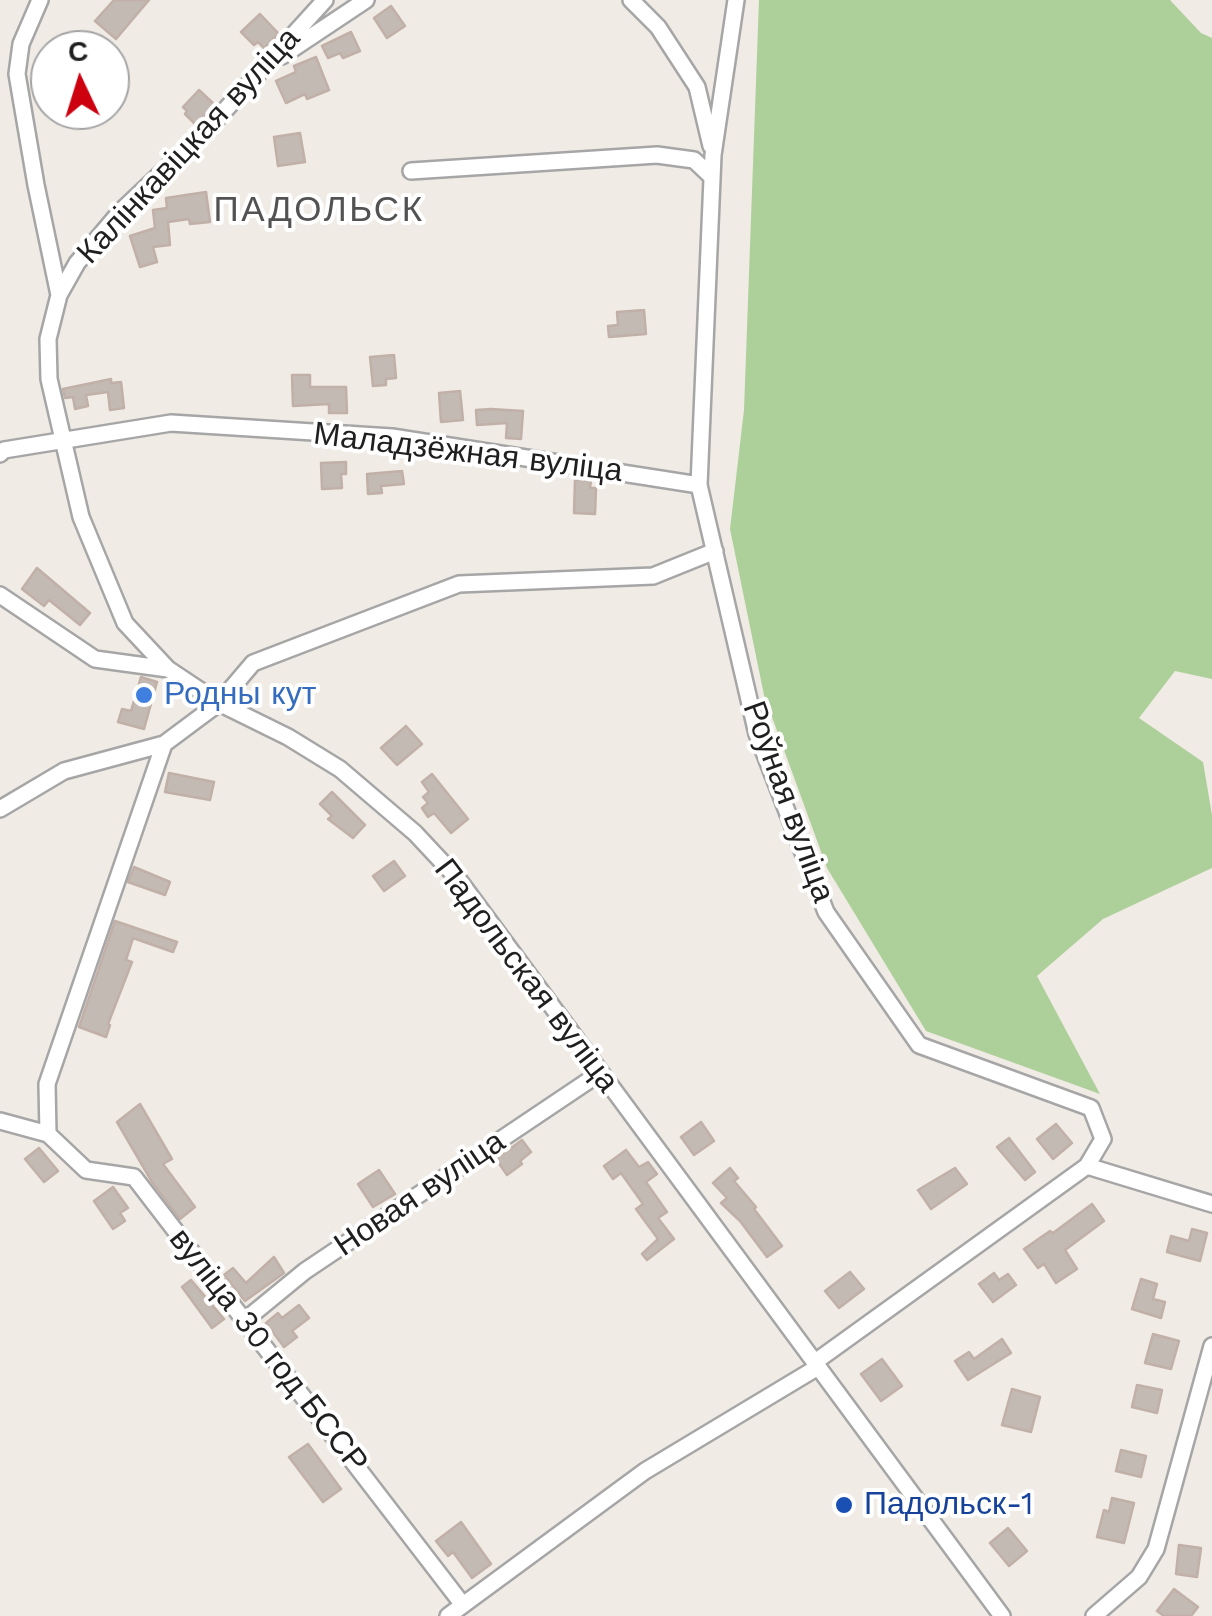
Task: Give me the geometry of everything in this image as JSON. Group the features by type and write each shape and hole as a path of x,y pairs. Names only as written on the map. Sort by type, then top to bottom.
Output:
{"street":[{"name":"Калінкавіцкая вуліца","path":"40,0 22,44 17,74 60,295"},
{"name":"Калінкавіцкая вуліца","path":"168,669 125,623 81,517 49,379 48,339 60,295 77,263 120,212 206,130 325,0"},
{"path":"263,68 366,0"},
{"path":"631,0 658,27 697,87 713,155"},
{"path":"0,809 64,771 164,744 218,702 253,663 459,584 653,576 715,552 699,484 713,155 736,0"},
{"path":"411,171 657,155 694,160 712,177"},
{"name":"Маладзёжная вуліца","path":"0,454 4,450 171,423 374,436 699,484"},
{"name":"Роўная вуліца","path":"715,552 757,734 826,912 919,1046 1091,1108 1103,1139 1087,1166"},
{"name":"Падольская вуліца","path":"0,595 96,660 168,669 218,702 288,737 340,769 415,833 458,879 1002,1616"},
{"path":"48,1134 47,1084 164,744"},
{"name":"Новая вуліца","path":"244,1321 304,1271 600,1073"},
{"name":"вуліца 30 год БССР","path":"0,1121 48,1134 86,1170 134,1177 463,1605"},
{"path":"448,1616 645,1471 816,1365 1087,1166 1212,1204"},
{"path":"1094,1616 1140,1577 1156,1548 1212,1346"}],"green space":[{"path":"759,0 1170,0 1201,33 1212,38 1212,679 1175,671 1139,718 1203,762 1212,815 1212,868 1103,919 1037,976 1100,1094 926,1031 827,868 764,695 730,529 744,410"}],"building":[{"path":"114,0 149,0 124,30 106,30 95,21"},
{"path":"391,6 405,26 387,38 374,18"},
{"path":"260,14 279,34 264,48 258,42 254,45 241,32"},
{"path":"351,32 360,51 343,58 340,53 328,58 322,46"},
{"path":"316,57 329,90 307,99 305,94 286,103 276,81 296,72 294,66"},
{"path":"199,90 215,105 196,125 183,107"},
{"path":"300,133 305,162 278,166 274,137"},
{"path":"206,192 210,222 168,222 170,245 153,247 157,262 140,267 130,236 155,228 153,210 167,208 166,198"},
{"path":"644,310 646,334 609,337 608,326 618,325 617,312"},
{"path":"394,355 396,378 386,379 386,385 373,386 370,357"},
{"path":"292,375 310,375 310,387 346,387 347,413 329,413 329,404 293,406"},
{"path":"111,379 111,383 121,382 124,408 110,410 108,392 86,395 88,406 75,409 73,397 65,398 63,389"},
{"path":"460,391 463,420 441,422 439,393"},
{"path":"476,410 523,411 521,439 506,438 507,423 477,425"},
{"path":"346,462 346,474 341,474 342,488 322,489 321,463"},
{"path":"402,471 404,484 381,486 382,493 368,494 367,474"},
{"path":"575,480 591,480 590,488 596,488 595,514 574,513"},
{"path":"37,568 90,613 80,625 49,600 44,606 22,589"},
{"name":"Родны кут","path":"141,677 157,682 144,729 118,722 122,709 131,711"},
{"path":"406,726 422,744 397,765 381,748"},
{"path":"169,773 214,782 210,800 165,792"},
{"path":"432,774 468,819 451,833 434,813 428,817 422,808 428,803 423,797 429,792 422,782"},
{"path":"332,792 365,825 353,838 328,819 332,816 320,804"},
{"path":"394,861 405,876 384,891 373,876"},
{"path":"134,867 170,882 165,895 128,882"},
{"path":"115,921 177,942 173,952 133,938 126,960 132,962 106,1037 79,1027"},
{"path":"140,1104 172,1159 163,1164 195,1207 180,1219 152,1182 117,1122"},
{"path":"701,1122 714,1141 694,1155 681,1137"},
{"path":"1056,1124 1072,1143 1053,1159 1037,1139"},
{"path":"1009,1138 1035,1172 1025,1180 997,1147"},
{"path":"522,1140 531,1152 507,1175 496,1159"},
{"path":"39,1148 58,1171 44,1182 25,1159"},
{"path":"626,1150 639,1167 648,1162 657,1174 646,1182 667,1212 658,1218 674,1239 647,1260 642,1254 658,1239 636,1209 643,1204 621,1173 613,1179 604,1166"},
{"path":"730,1168 738,1178 734,1181 782,1246 767,1257 721,1203 727,1198 713,1183"},
{"path":"955,1168 967,1184 931,1209 918,1190"},
{"path":"379,1170 395,1194 373,1207 358,1184"},
{"path":"113,1187 128,1208 120,1213 125,1221 113,1229 94,1201"},
{"path":"1092,1204 1104,1221 1065,1250 1077,1269 1056,1283 1044,1264 1038,1268 1024,1249"},
{"path":"1192,1229 1207,1233 1200,1261 1167,1252 1171,1236 1189,1241"},
{"path":"274,1257 284,1273 245,1301 224,1275 233,1268 246,1283"},
{"path":"850,1272 864,1289 839,1308 825,1291"},
{"path":"994,1273 999,1280 1008,1274 1016,1285 993,1302 979,1284"},
{"path":"1141,1279 1157,1284 1153,1299 1165,1302 1161,1318 1132,1309"},
{"path":"191,1280 224,1319 212,1328 182,1287"},
{"path":"299,1305 309,1318 292,1331 297,1337 284,1347 266,1323 278,1313 282,1318"},
{"path":"1153,1334 1179,1341 1171,1369 1145,1363"},
{"path":"1002,1339 1011,1353 968,1380 955,1361 969,1352 974,1359"},
{"path":"882,1359 902,1386 881,1401 861,1374"},
{"path":"1137,1385 1162,1390 1157,1413 1132,1407"},
{"path":"1012,1389 1040,1397 1031,1432 1002,1425"},
{"path":"308,1444 341,1489 323,1502 289,1457"},
{"path":"1121,1450 1146,1456 1141,1477 1116,1471"},
{"path":"1112,1498 1134,1503 1124,1543 1097,1537 1104,1510 1109,1512"},
{"path":"461,1522 491,1564 472,1578 453,1552 448,1556 436,1541"},
{"path":"1008,1528 1027,1551 1009,1566 990,1543"},
{"path":"1179,1545 1201,1548 1197,1577 1176,1574"},
{"path":"1174,1589 1198,1607 1191,1616 1164,1616 1157,1611"}],"place":[{"name":"Родны кут","path":"144,695"},
{"name":"Падольск-1","path":"844,1505"}],"district":[{"name":"ПАДОЛЬСК","path":"319,211"}]}
